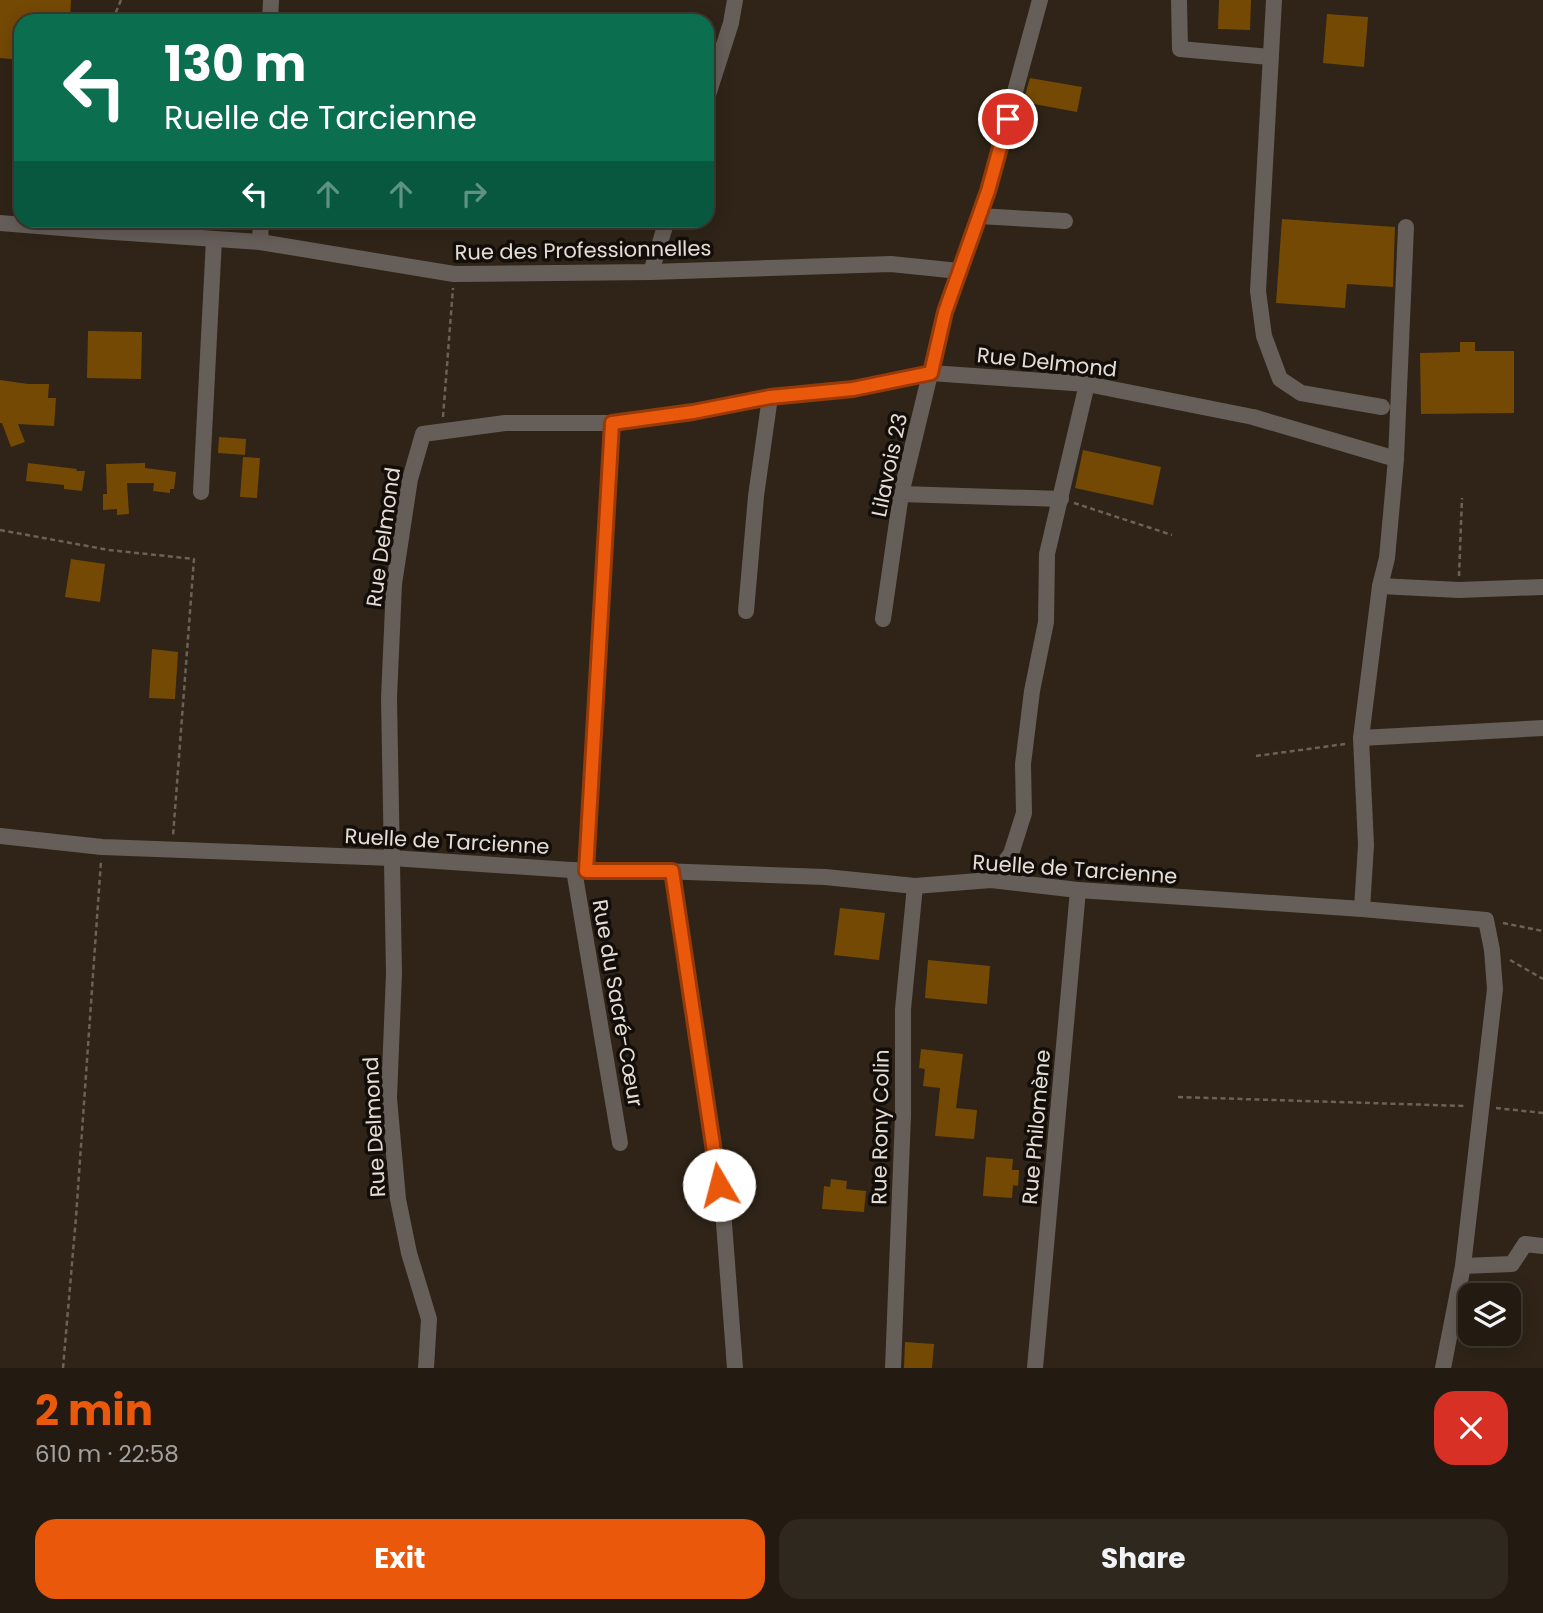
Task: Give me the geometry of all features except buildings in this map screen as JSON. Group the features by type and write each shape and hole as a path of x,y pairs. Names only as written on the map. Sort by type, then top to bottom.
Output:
{"street":[{"path":"714,77 731,23 735,0"},
{"name":"Lilavois 23","path":"883,619 901,494 945,312 988,191 1040,0"},
{"path":"1179,0 1180,49 1270,57"},
{"path":"1274,0 1258,291 1264,337 1280,379 1301,393 1382,407"},
{"path":"979,216 1065,221"},
{"path":"1362,909 1366,845 1362,740 1380,586 1387,558 1396,459 1406,227"},
{"name":"Rue des Professionnelles","path":"67,228 260,242 454,274 651,272 891,264 959,271"},
{"path":"260,242 261,228"},
{"path":"651,272 665,228"},
{"path":"201,492 214,239"},
{"name":"Rue Delmond","path":"426,1368 429,1319 409,1253 398,1199 389,1098 394,973 389,698 394,584 410,479 424,434 505,423 612,423 693,412 770,397 853,389 931,373 1087,383 1253,417 1396,459"},
{"path":"991,880 1010,854 1024,813 1023,764 1032,691 1046,622 1048,554 1087,383"},
{"path":"746,611 756,496 770,397"},
{"name":"Rue du Sacré-Cœur","path":"612,423 580,871 620,1143"},
{"path":"901,494 1061,499"},
{"path":"1380,586 1459,590 1543,587"},
{"path":"1362,740 1450,732 1543,728"},
{"name":"Ruelle de Tarcienne","path":"0,836 102,847 392,858 580,871 672,871 825,877 915,887 991,880 1078,890 1486,919"},
{"path":"672,871 723,1210 735,1368"},
{"name":"Rue Rony Colin","path":"893,1368 903,1115 903,1009 915,887"},
{"name":"Rue Philomène","path":"1035,1368 1078,890"},
{"path":"1443,1368 1463,1266 1495,989 1486,919"},
{"path":"1463,1266 1513,1264 1525,1244 1543,1246"}],"path":[{"path":"442,431 454,274"},
{"path":"1459,590 1462,498"},
{"path":"1061,499 1172,535"},
{"path":"0,530 109,551 194,559 172,849"},
{"path":"1256,756 1362,740"},
{"path":"63,1368 102,847"},
{"path":"1486,919 1543,931"},
{"path":"1492,950 1543,979"},
{"path":"1178,1097 1481,1106 1543,1113"}],"route":[{"path":"719,1185 672,871 586,871 612,423 693,412 770,397 853,389 931,373 945,312 988,191 1008,119"}]}
